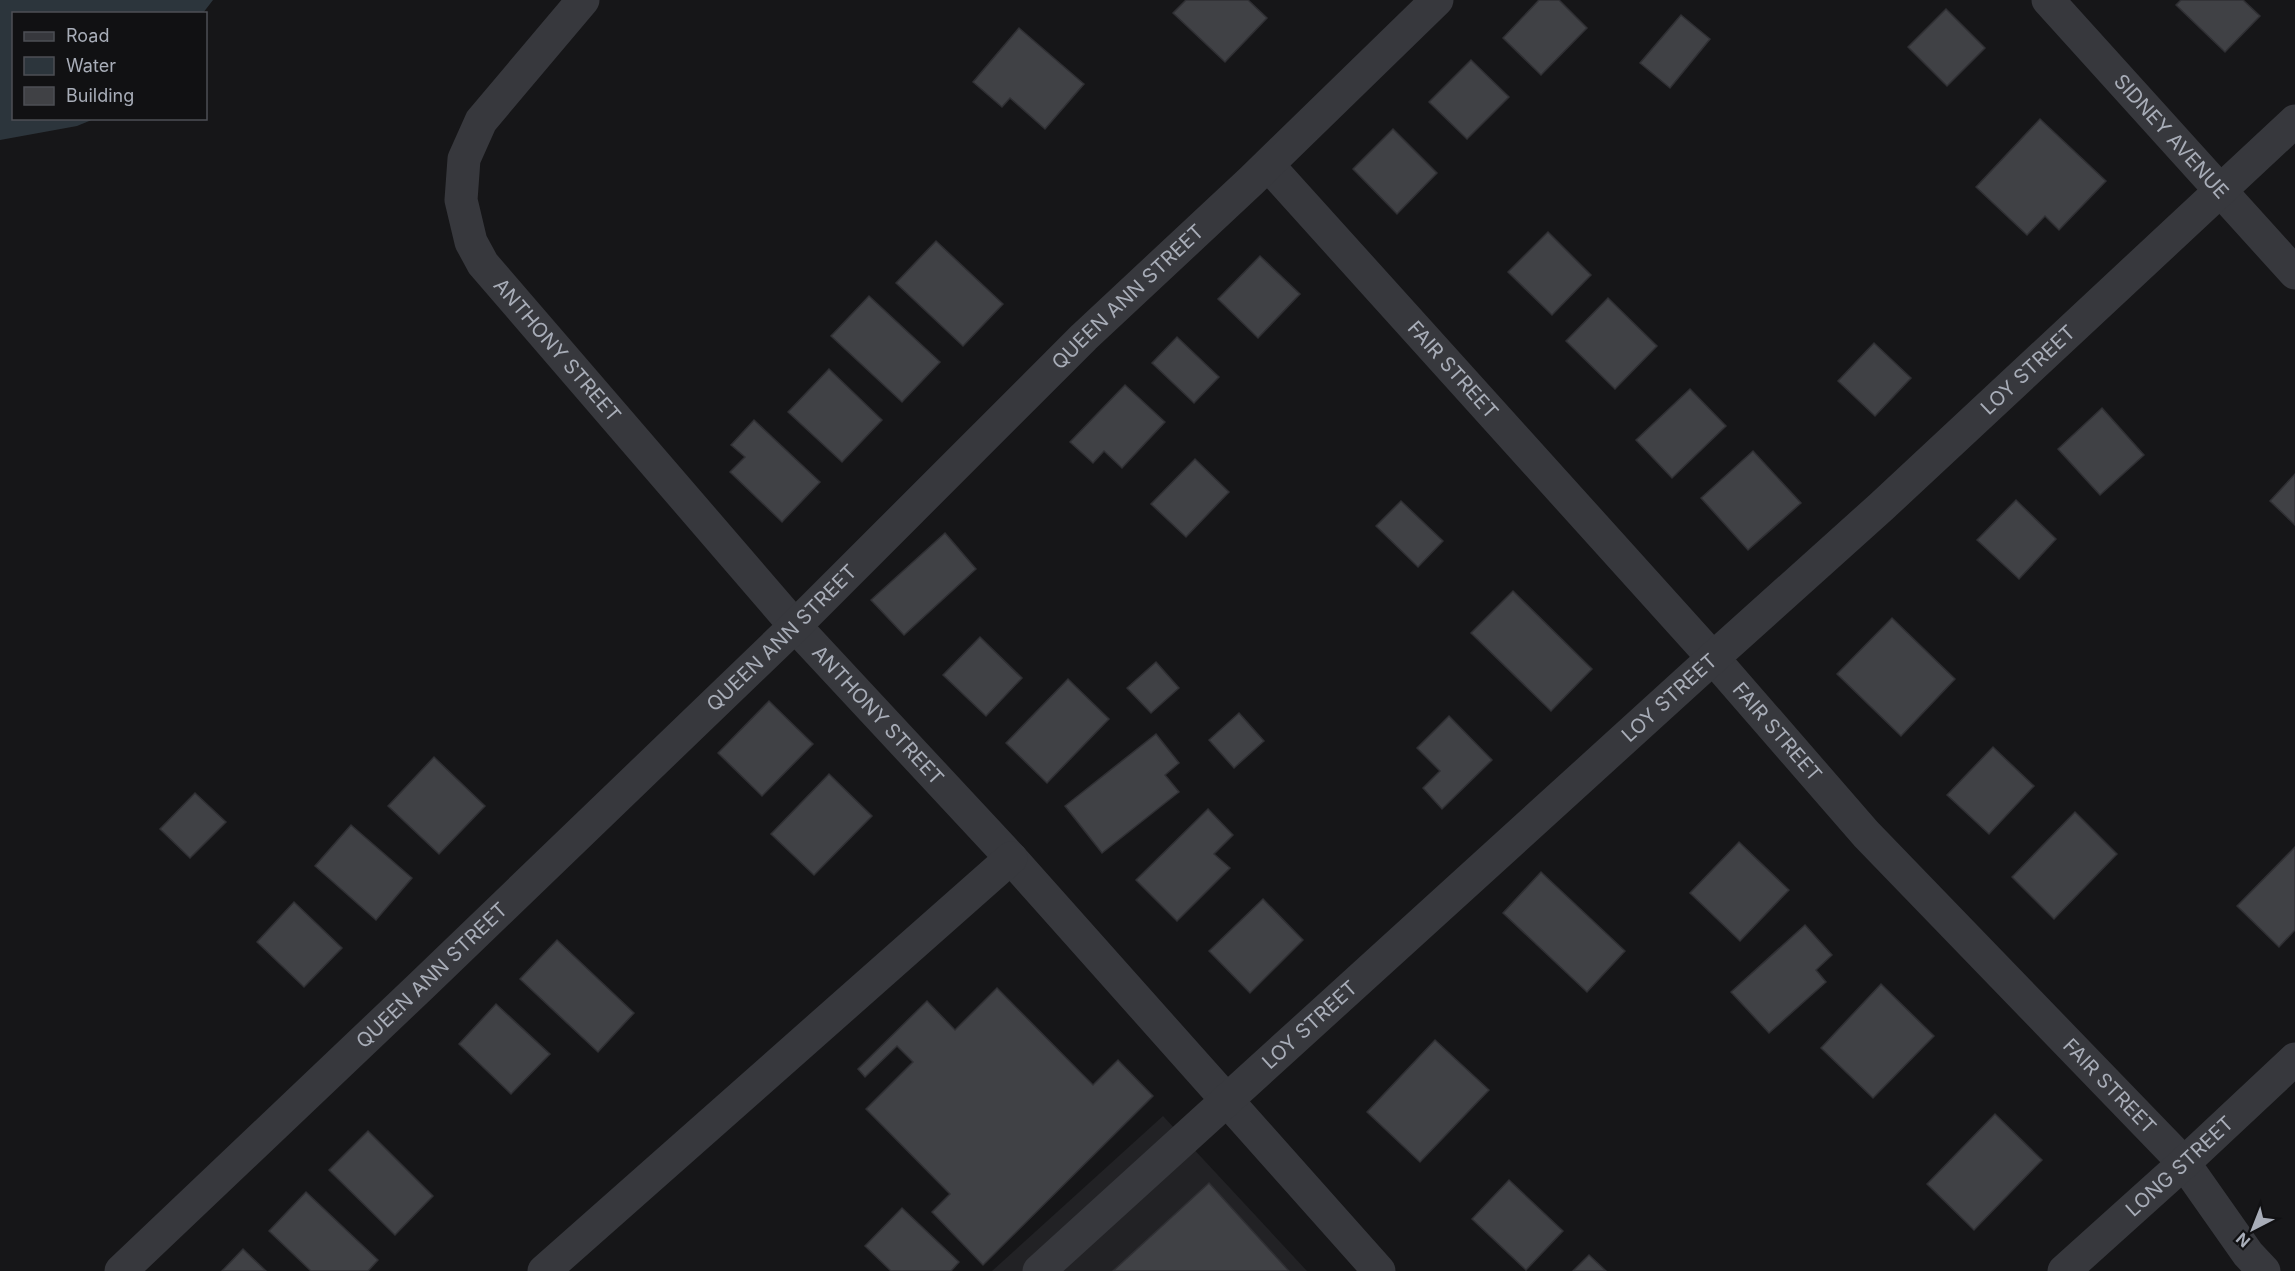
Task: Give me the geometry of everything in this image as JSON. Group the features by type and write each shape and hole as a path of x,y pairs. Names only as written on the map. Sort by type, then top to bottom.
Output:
{"street":[{"name":"ANTHONY STREET","path":"583,0 481,122 465,159 461,200 471,242 483,264 795,626 1011,858 1379,1271"},
{"name":"QUEEN ANN STREET","path":"121,1271 795,626 1084,337 1268,165 1437,0"},
{"name":"SIDNEY AVENUE","path":"2048,0 2295,273"},
{"name":"LOY STREET","path":"1039,1271 1889,500 2295,121"},
{"name":"FAIR STREET","path":"1268,165 1713,658 1866,834 2184,1163 2248,1254 2264,1271"},
{"path":"544,1271 1011,858"},
{"name":"LONG STREET","path":"2064,1271 2295,1059"}],"shaded area":[{"path":"1163,1116 1307,1271 992,1271"}],"water":[{"path":"0,0 213,0 204,12 12,12 12,120 92,120 77,126 0,140"}],"building":[{"path":"1186,0 1248,0 1267,18 1225,62 1173,13"},
{"path":"1539,0 1559,0 1587,28 1541,75 1503,38"},
{"path":"2181,0 2243,0 2260,16 2225,52 2176,5"},
{"path":"1946,9 1985,48 1947,86 1908,47"},
{"path":"1681,15 1710,39 1670,88 1640,63"},
{"path":"1019,28 1084,84 1045,129 1010,98 1002,107 973,82"},
{"path":"1471,60 1509,97 1467,139 1429,102"},
{"path":"2040,119 2106,181 2059,230 2045,216 2027,235 1976,187"},
{"path":"1393,129 1437,173 1397,214 1353,169"},
{"path":"1548,232 1591,275 1552,315 1508,272"},
{"path":"936,241 1003,304 963,346 896,283"},
{"path":"1260,256 1300,294 1258,338 1218,299"},
{"path":"869,296 940,362 902,402 831,336"},
{"path":"1608,298 1657,346 1615,389 1566,341"},
{"path":"1177,337 1219,377 1194,403 1152,363"},
{"path":"1874,343 1911,378 1875,416 1838,381"},
{"path":"829,369 882,420 842,462 788,412"},
{"path":"1125,385 1165,422 1122,468 1104,451 1093,463 1070,442"},
{"path":"1690,389 1726,426 1672,478 1636,440"},
{"path":"2102,408 2144,455 2100,495 2058,449"},
{"path":"754,420 820,482 782,522 730,472 745,457 731,445"},
{"path":"1753,451 1801,503 1748,550 1701,498"},
{"path":"1195,459 1229,492 1186,537 1151,504"},
{"path":"2295,474 2295,525 2270,501"},
{"path":"2016,500 2056,539 2019,579 1977,540"},
{"path":"1401,501 1443,541 1418,567 1376,526"},
{"path":"945,533 976,569 904,635 871,600"},
{"path":"1513,591 1592,669 1551,711 1471,633"},
{"path":"1892,618 1955,679 1901,736 1837,674"},
{"path":"980,637 1022,678 986,716 943,675"},
{"path":"1156,662 1179,688 1151,713 1127,688"},
{"path":"1068,679 1109,719 1047,783 1006,743"},
{"path":"769,701 813,744 762,796 718,753"},
{"path":"1239,713 1264,741 1234,768 1209,740"},
{"path":"1449,716 1492,760 1442,809 1423,788 1440,771 1417,748"},
{"path":"1156,734 1179,763 1165,775 1179,792 1102,853 1065,806"},
{"path":"1993,747 2034,786 1989,834 1947,795"},
{"path":"434,757 485,806 439,854 388,806"},
{"path":"829,774 872,816 814,875 771,834"},
{"path":"195,793 226,822 190,858 160,829"},
{"path":"1208,809 1233,835 1214,854 1230,868 1177,921 1136,880"},
{"path":"2075,812 2117,854 2054,919 2012,877"},
{"path":"351,825 412,878 376,920 315,866"},
{"path":"1739,842 1789,890 1740,941 1690,893"},
{"path":"2295,847 2295,930 2279,947 2237,906"},
{"path":"1541,872 1625,951 1587,992 1503,913"},
{"path":"1263,899 1303,940 1250,993 1209,951"},
{"path":"294,902 342,948 304,987 257,942"},
{"path":"1805,925 1832,955 1816,970 1826,982 1769,1033 1731,992"},
{"path":"557,940 634,1013 598,1052 520,979"},
{"path":"1881,984 1934,1036 1873,1098 1821,1048"},
{"path":"997,988 1093,1085 1118,1060 1153,1096 983,1265 932,1212 950,1194 866,1109 913,1062 897,1046 865,1077 858,1069 927,1001 955,1030"},
{"path":"496,1004 550,1054 511,1094 459,1044"},
{"path":"1435,1040 1489,1090 1420,1162 1367,1112"},
{"path":"1995,1114 2042,1160 1974,1230 1927,1184"},
{"path":"368,1131 433,1196 395,1235 329,1170"},
{"path":"1509,1180 1563,1231 1526,1270 1472,1219"},
{"path":"1209,1183 1289,1271 1113,1271"},
{"path":"306,1192 378,1260 368,1271 311,1271 269,1231"},
{"path":"902,1208 959,1262 951,1271 891,1271 865,1246"},
{"path":"243,1249 266,1271 222,1271"},
{"path":"1589,1255 1606,1271 1573,1271"}]}
